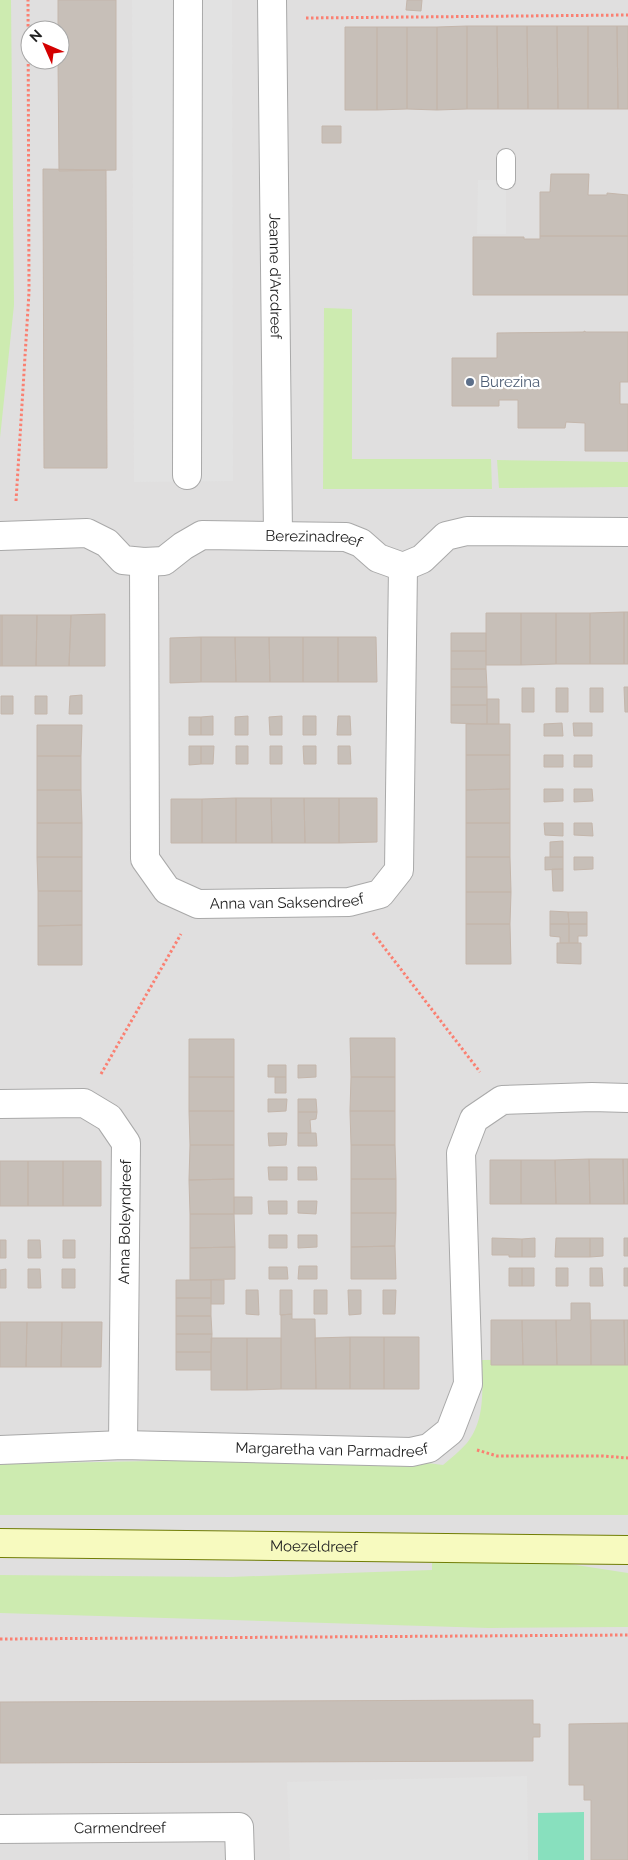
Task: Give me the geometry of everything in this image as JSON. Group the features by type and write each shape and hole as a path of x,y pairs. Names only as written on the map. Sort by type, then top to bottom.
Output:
{"street":[{"path":"187,475 188,0"},
{"name":"Jeanne d'Arcdreef","path":"273,9 278,535"},
{"path":"403,567 422,558 446,536 467,531 628,532"},
{"name":"Berezinadreef","path":"7,536 87,533 106,543 123,560 144,562 164,561 183,546 202,535 346,537 361,543 378,558 403,567"},
{"name":"Anna van Saksendreef","path":"144,562 146,859 167,890 198,904 349,902 380,894 399,870 403,567"},
{"path":"502,1100 592,1097 628,1098"},
{"name":"Margaretha van Parmadreef","path":"0,1450 123,1445 411,1452 429,1448 442,1440 456,1420 468,1384 461,1153 474,1119 502,1100"},
{"path":"0,1104 84,1103"},
{"name":"Anna Boleyndreef","path":"84,1103 109,1118 126,1143 123,1445"},
{"name":"Moezeldreef","path":"0,1543 628,1550"},
{"name":"Carmendreef","path":"0,1829 239,1827 240,1860"}],"lane":[{"path":"506,158 506,180"}],"path":[{"path":"7,536 29,292 28,0"},
{"path":"273,9 628,15"},
{"path":"349,902 502,1100"},
{"path":"84,1103 198,904"},
{"path":"442,1440 497,1456 603,1456 628,1458"},
{"path":"0,1639 628,1636"}],"shaded area":[{"path":"0,0 628,0 628,1860 0,1860"},
{"path":"132,0 232,0 233,481 134,482"},
{"path":"478,180 506,180 506,234 477,234"},
{"path":"527,1776 528,1860 290,1860 287,1782"}],"green space":[{"path":"0,0 11,0 14,305 0,438"},
{"path":"324,308 352,309 352,459 491,459 492,489 323,489"},
{"path":"497,460 628,462 628,487 499,488"},
{"path":"628,1359 628,1515 0,1515 0,1464 252,1459 404,1460 443,1465 467,1443 477,1424 482,1403 482,1360"},
{"path":"436,1560 550,1561 628,1573 628,1627 489,1628 0,1613 0,1575 230,1577 432,1570 432,1563"},
{"path":"584,1812 584,1860 538,1860 538,1813"}],"building":[{"path":"58,0 116,0 116,170 59,171 58,70 70,70 70,20 58,20"},
{"path":"407,0 422,0 421,11 406,10"},
{"path":"467,26 467,109 437,110 437,27"},
{"path":"467,26 497,26 498,109 467,109"},
{"path":"497,26 527,26 528,109 498,109"},
{"path":"527,26 557,26 558,109 528,109"},
{"path":"557,26 588,26 588,109 558,109"},
{"path":"588,26 617,26 618,109 588,109"},
{"path":"617,26 628,26 628,109 618,109"},
{"path":"345,27 377,27 377,110 345,110"},
{"path":"377,27 407,27 407,109 377,110"},
{"path":"407,27 437,27 437,110 407,109"},
{"path":"322,126 341,126 341,143 322,143"},
{"path":"43,169 106,170 107,468 44,468"},
{"path":"551,174 589,174 588,195 607,195 607,193 628,195 628,236 540,236 540,192 550,192"},
{"path":"540,236 628,236 628,295 473,295 473,237 524,237 524,239 540,239"},
{"path":"628,332 628,382 620,382 620,404 628,404 628,451 585,451 585,423 566,422 565,428 518,428 518,400 499,400 499,406 452,406 452,358 497,358 497,333"},
{"path":"624,612 624,664 590,664 590,613"},
{"path":"624,612 628,612 628,664 624,664"},
{"path":"486,613 521,613 521,665 486,665"},
{"path":"521,613 556,613 556,664 521,665"},
{"path":"556,613 590,613 590,664 556,664"},
{"path":"105,614 105,666 69,666 71,615"},
{"path":"0,615 2,615 2,666 0,666"},
{"path":"2,615 37,615 36,666 2,666"},
{"path":"37,615 71,615 69,666 36,666"},
{"path":"451,633 486,633 486,651 451,651"},
{"path":"201,637 235,637 236,682 201,682"},
{"path":"201,637 201,682 170,683 170,638"},
{"path":"235,637 269,637 270,682 236,682"},
{"path":"269,637 303,637 303,682 270,682"},
{"path":"303,637 338,637 338,682 303,682"},
{"path":"338,637 376,637 377,682 338,682"},
{"path":"451,651 486,651 486,669 451,669"},
{"path":"451,669 486,669 487,687 451,687"},
{"path":"451,687 487,687 487,705 451,705"},
{"path":"624,687 628,687 628,712 625,712"},
{"path":"522,688 534,688 534,712 522,712"},
{"path":"556,688 568,688 568,712 556,712"},
{"path":"590,688 603,688 603,712 590,712"},
{"path":"82,695 82,714 69,714 70,696"},
{"path":"1,696 13,696 13,714 1,714"},
{"path":"35,696 47,696 47,714 35,714"},
{"path":"487,699 499,699 499,724 487,724"},
{"path":"451,705 487,705 487,724 451,723"},
{"path":"213,716 213,735 201,735 201,717"},
{"path":"248,716 248,735 235,735 235,717"},
{"path":"282,716 282,735 270,735 269,717"},
{"path":"303,716 316,716 316,735 303,735"},
{"path":"338,716 350,716 351,735 337,735"},
{"path":"189,717 201,717 201,735 189,735"},
{"path":"562,723 563,736 544,736 544,724"},
{"path":"573,723 592,723 592,736 574,736"},
{"path":"466,724 510,724 510,755 466,755"},
{"path":"37,725 82,725 81,756 37,756"},
{"path":"189,746 201,746 201,764 189,765"},
{"path":"201,746 214,746 213,764 201,764"},
{"path":"236,746 248,746 248,764 236,764"},
{"path":"270,746 282,746 282,764 270,764"},
{"path":"303,746 316,746 316,764 304,764"},
{"path":"338,746 350,746 351,764 338,764"},
{"path":"466,755 510,755 510,789 466,790"},
{"path":"544,755 563,755 563,767 544,767"},
{"path":"574,755 592,755 592,767 574,767"},
{"path":"37,756 81,756 81,790 37,790"},
{"path":"510,789 510,823 466,823 466,790"},
{"path":"544,789 563,789 563,801 544,802"},
{"path":"574,789 592,789 593,801 574,802"},
{"path":"37,790 81,790 82,823 37,823"},
{"path":"236,798 271,798 272,843 236,843"},
{"path":"236,798 236,843 202,843 202,799"},
{"path":"271,798 304,798 305,843 272,843"},
{"path":"304,798 339,798 339,843 305,843"},
{"path":"339,798 377,798 377,842 339,843"},
{"path":"171,799 202,799 202,843 171,843"},
{"path":"37,823 82,823 82,857 37,857"},
{"path":"466,823 510,823 510,857 466,857"},
{"path":"544,823 563,823 563,836 545,835"},
{"path":"574,823 592,823 593,836 574,835"},
{"path":"563,841 563,857 550,857 550,842"},
{"path":"37,857 82,857 82,891 38,891"},
{"path":"466,857 510,857 511,892 466,892"},
{"path":"545,857 563,857 563,869 545,870"},
{"path":"574,857 593,857 593,869 574,870"},
{"path":"552,869 563,869 563,891 553,891"},
{"path":"38,891 82,891 82,925 38,926"},
{"path":"466,892 511,892 510,924 466,924"},
{"path":"550,911 568,912 569,924 550,924"},
{"path":"568,912 587,912 587,924 569,924"},
{"path":"466,924 510,924 511,964 466,964"},
{"path":"550,924 569,924 569,943 560,943 560,937 550,936"},
{"path":"569,924 587,924 587,936 578,936 578,943 569,943"},
{"path":"82,925 82,965 38,965 38,926"},
{"path":"557,943 581,943 581,964 557,963"},
{"path":"350,1038 395,1038 395,1077 351,1077"},
{"path":"189,1039 234,1039 234,1077 189,1077"},
{"path":"268,1065 286,1065 286,1077 268,1077"},
{"path":"298,1065 316,1065 316,1077 298,1078"},
{"path":"189,1077 234,1077 234,1111 189,1111"},
{"path":"275,1077 286,1077 286,1093 275,1093"},
{"path":"351,1077 395,1077 395,1111 350,1111"},
{"path":"268,1099 287,1099 286,1111 268,1112"},
{"path":"298,1099 316,1099 317,1112 298,1112"},
{"path":"189,1111 234,1111 234,1145 190,1145"},
{"path":"350,1111 395,1111 395,1145 351,1145"},
{"path":"298,1112 317,1112 316,1119 310,1120 311,1133 298,1133"},
{"path":"268,1133 287,1133 286,1145 269,1146"},
{"path":"298,1133 316,1133 317,1146 298,1146"},
{"path":"190,1145 234,1145 234,1179 189,1180"},
{"path":"351,1145 395,1145 396,1179 351,1179"},
{"path":"589,1159 590,1204 556,1204 555,1160"},
{"path":"589,1159 623,1159 624,1204 590,1204"},
{"path":"623,1159 628,1159 628,1204 624,1204"},
{"path":"490,1160 521,1160 521,1204 490,1204"},
{"path":"521,1160 555,1160 556,1204 521,1204"},
{"path":"0,1161 28,1161 28,1206 0,1206"},
{"path":"28,1161 63,1161 63,1206 28,1206"},
{"path":"63,1161 101,1161 101,1206 63,1206"},
{"path":"268,1167 287,1167 287,1180 269,1180"},
{"path":"298,1167 316,1167 317,1180 298,1180"},
{"path":"234,1179 234,1214 190,1214 189,1180"},
{"path":"351,1179 396,1179 396,1213 351,1213"},
{"path":"234,1197 252,1197 252,1214 234,1214"},
{"path":"268,1201 287,1201 287,1214 269,1214"},
{"path":"298,1201 317,1201 316,1214 298,1213"},
{"path":"351,1213 396,1213 395,1246 351,1247"},
{"path":"190,1214 234,1214 235,1247 190,1248"},
{"path":"269,1235 287,1235 287,1248 269,1248"},
{"path":"298,1235 317,1235 317,1247 298,1248"},
{"path":"492,1238 522,1239 522,1257 492,1255"},
{"path":"535,1238 535,1257 522,1257 522,1239"},
{"path":"556,1238 590,1238 590,1257 555,1257"},
{"path":"590,1238 603,1238 603,1256 590,1257"},
{"path":"624,1238 628,1238 628,1256 624,1256"},
{"path":"0,1240 6,1240 6,1258 0,1258"},
{"path":"28,1240 40,1240 41,1258 28,1258"},
{"path":"63,1240 75,1240 75,1258 63,1258"},
{"path":"395,1246 396,1279 351,1279 351,1247"},
{"path":"235,1247 235,1279 190,1280 190,1248"},
{"path":"299,1266 317,1266 317,1279 298,1279"},
{"path":"269,1267 287,1267 288,1279 269,1279"},
{"path":"509,1268 522,1268 522,1286 509,1286"},
{"path":"522,1268 534,1268 534,1286 522,1286"},
{"path":"556,1268 568,1268 568,1286 556,1286"},
{"path":"590,1268 602,1268 603,1286 590,1286"},
{"path":"624,1268 628,1268 628,1286 624,1286"},
{"path":"6,1269 6,1288 0,1288 0,1270"},
{"path":"28,1269 40,1269 41,1288 28,1288"},
{"path":"62,1269 75,1269 75,1288 62,1288"},
{"path":"176,1280 211,1280 211,1298 176,1298"},
{"path":"211,1280 224,1280 224,1304 211,1304"},
{"path":"246,1290 258,1290 259,1315 246,1314"},
{"path":"280,1290 292,1290 292,1314 280,1315"},
{"path":"314,1290 327,1290 327,1314 314,1314"},
{"path":"348,1290 361,1290 361,1314 349,1315"},
{"path":"383,1290 396,1290 395,1314 383,1314"},
{"path":"176,1298 211,1298 211,1316 176,1316"},
{"path":"571,1303 590,1303 591,1365 557,1365 556,1320 571,1320"},
{"path":"292,1314 292,1319 315,1319 316,1389 281,1389 281,1315"},
{"path":"176,1316 211,1316 212,1334 176,1334"},
{"path":"491,1320 522,1320 523,1365 491,1365"},
{"path":"522,1320 556,1320 557,1365 523,1365"},
{"path":"591,1320 624,1320 625,1365 591,1365"},
{"path":"624,1320 628,1320 628,1365 625,1365"},
{"path":"0,1322 27,1322 26,1367 0,1367"},
{"path":"27,1322 62,1322 61,1367 26,1367"},
{"path":"62,1322 102,1322 101,1367 61,1367"},
{"path":"176,1334 212,1334 211,1352 176,1352"},
{"path":"350,1337 384,1337 384,1389 350,1389"},
{"path":"350,1337 350,1389 316,1389 315,1338"},
{"path":"384,1337 419,1337 419,1389 384,1389"},
{"path":"211,1338 247,1338 247,1390 211,1390"},
{"path":"247,1338 281,1338 281,1389 247,1390"},
{"path":"176,1352 211,1352 211,1370 176,1370"},
{"path":"533,1700 533,1724 540,1724 540,1737 533,1737 533,1761 0,1763 0,1702"},
{"path":"628,1723 628,1860 591,1860 591,1800 584,1800 584,1785 569,1785 569,1724"}],"place":[{"name":"Burezina","path":"470,382"}]}
